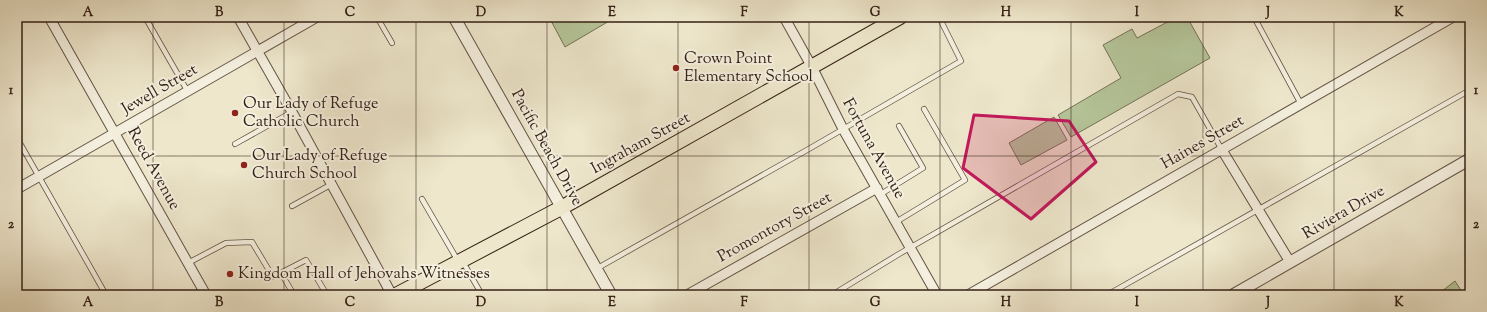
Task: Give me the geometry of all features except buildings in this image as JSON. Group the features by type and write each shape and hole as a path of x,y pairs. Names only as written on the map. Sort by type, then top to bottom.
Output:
{"main road":[{"name":"Ingraham Street","path":"396,295 561,208 900,17"}],"street":[{"name":"Reed Avenue","path":"49,17 206,295"},
{"path":"238,17 332,184 392,295"},
{"name":"Jewell Street","path":"17,189 317,17"},
{"name":"Pacific Beach Drive","path":"454,17 611,295"},
{"name":"Fortuna Avenue","path":"784,17 812,67 843,129 937,295"},
{"name":"Haines Street","path":"968,295 1453,17"},
{"path":"1222,150 1290,262"},
{"name":"Riviera Drive","path":"1233,295 1470,159"},
{"name":"Promontory Street","path":"687,295 879,191"}],"lane":[{"path":"145,17 188,92"},
{"path":"377,17 392,43"},
{"path":"596,269 961,61 939,17"},
{"path":"1254,17 1302,104"},
{"path":"1107,295 1470,90"},
{"path":"832,295 1178,94 1192,97 1222,150"},
{"path":"896,222 965,180 924,109"},
{"path":"235,144 292,112"},
{"path":"879,191 924,168 899,126"},
{"path":"17,138 106,295"},
{"path":"292,206 332,184"},
{"path":"422,199 482,295"},
{"path":"188,263 226,243 252,242 273,277 306,260 327,295"},
{"path":"281,273 294,295"}],"highlighted area":[{"path":"974,115 1069,121 1096,162 1031,219 963,168"}],"green space":[{"path":"549,17 616,17 565,47"},
{"path":"1177,17 1187,17 1210,58 1071,137 1058,115 1121,78 1103,45 1132,29 1137,38"},
{"path":"1054,117 1067,140 1021,165 1009,143"},
{"path":"1455,281 1464,295 1437,295"}],"place":[{"name":"Crown Point Elementary School","path":"676,68"},
{"name":"Our Lady of Refuge Catholic Church","path":"235,113"},
{"name":"Our Lady of Refuge Church School","path":"244,165"},
{"name":"Kingdom Hall of Jehovahs Witnesses","path":"230,274"}]}
